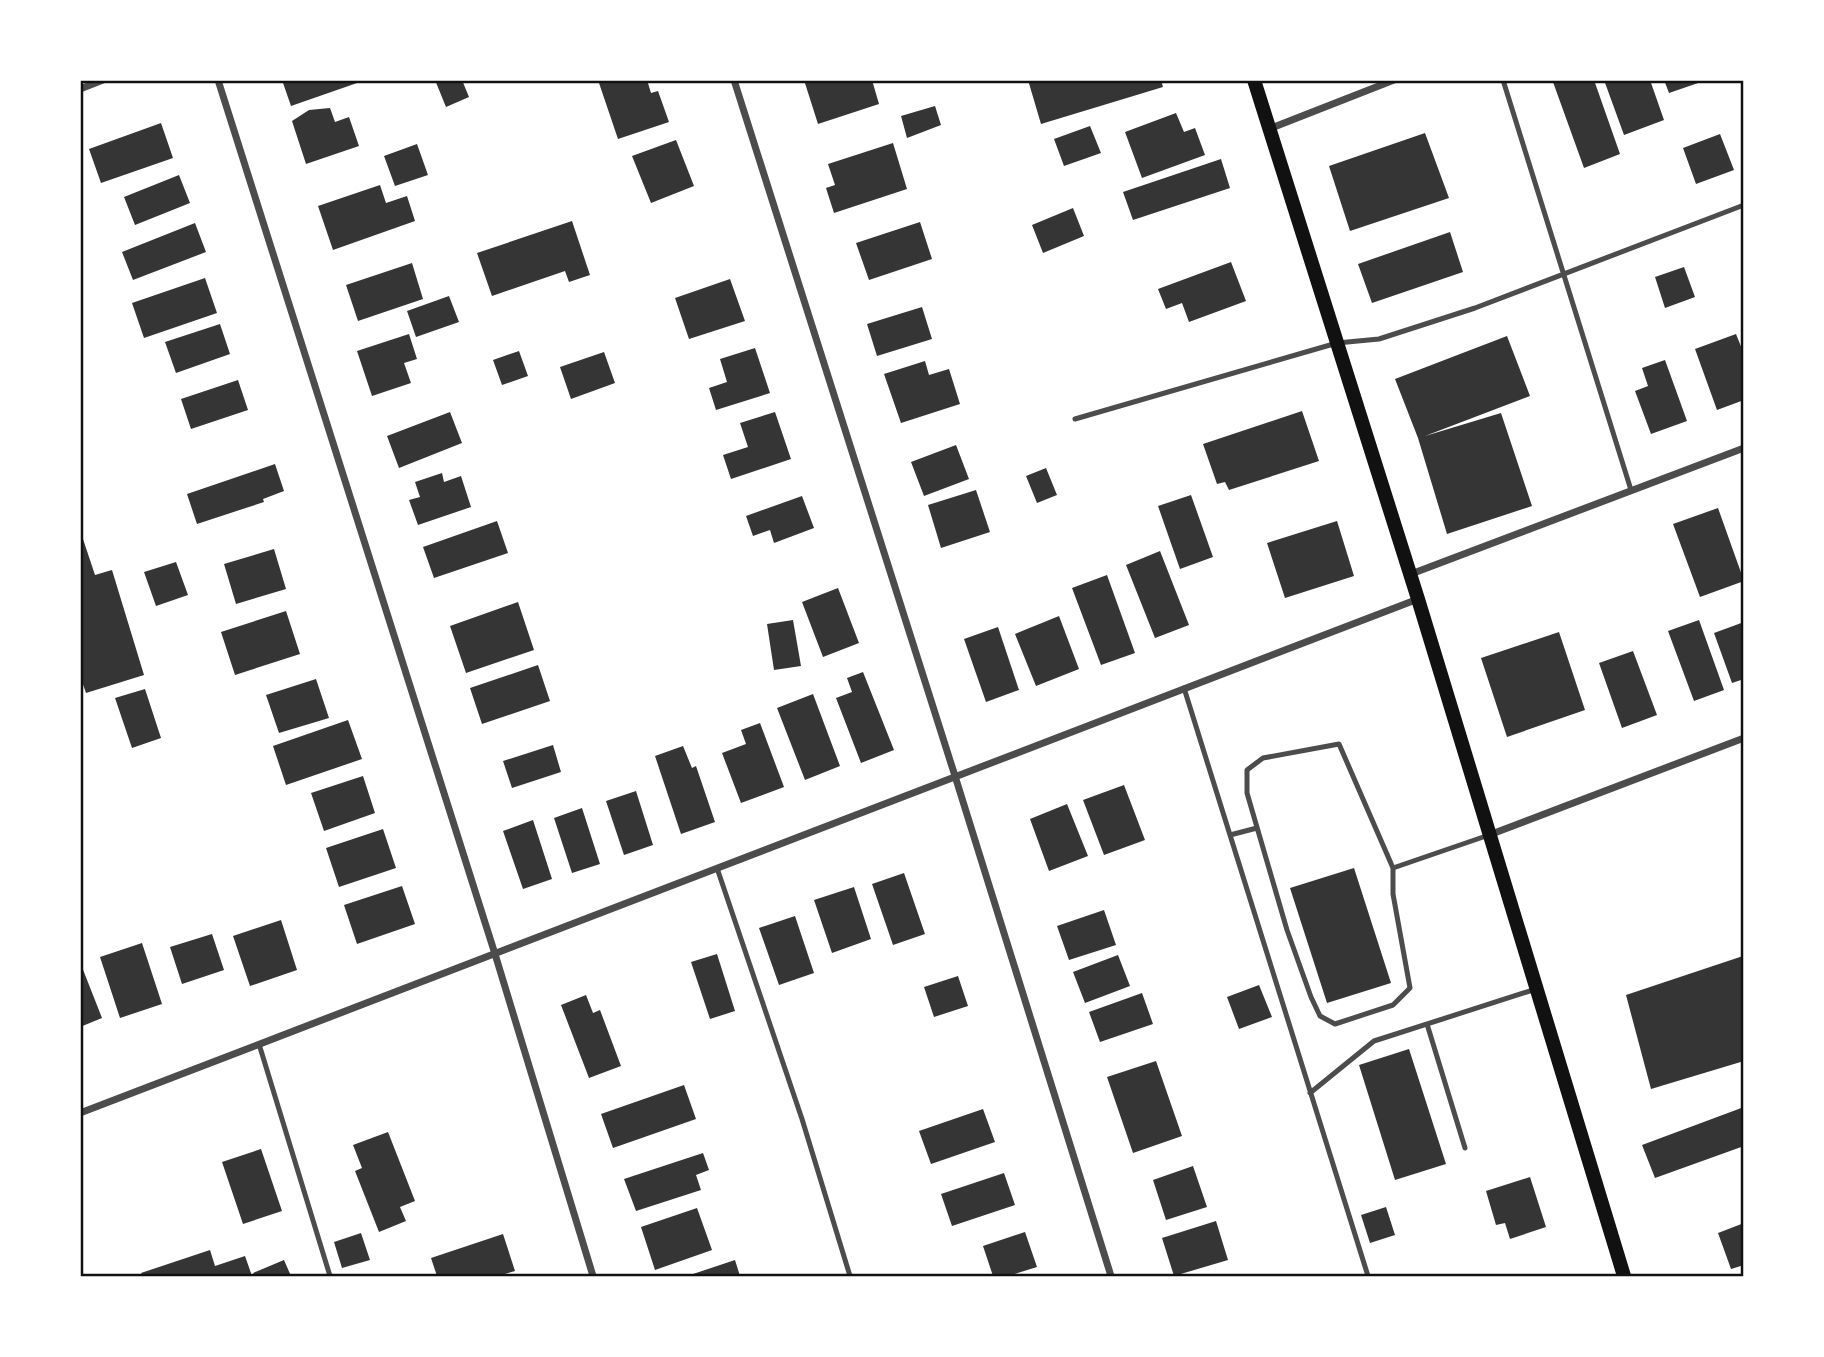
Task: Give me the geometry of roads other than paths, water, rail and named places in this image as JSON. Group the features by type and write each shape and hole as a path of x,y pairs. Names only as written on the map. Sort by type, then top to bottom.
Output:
{"main road":[{"path":"1254,80 1418,599 1624,1276"}],"street":[{"path":"80,89 103,80"},
{"path":"218,80 495,954 593,1276"},
{"path":"734,80 1111,1276"},
{"path":"1269,129 1394,80"},
{"path":"1410,574 1744,448"},
{"path":"80,1113 1418,599"},
{"path":"1489,835 1744,738"}],"lane":[{"path":"1503,80 1631,490"},
{"path":"1074,419 1337,343 1379,339 1475,308 1744,205"},
{"path":"1184,688 1368,1276"},
{"path":"1339,744 1393,868 1393,894 1410,988 1393,1005 1335,1024 1320,1016 1287,930 1247,793 1247,770 1263,758 1339,744"},
{"path":"1230,835 1257,828"},
{"path":"1393,868 1489,835"},
{"path":"717,868 802,1119 850,1276"},
{"path":"1311,1093 1374,1041 1536,989"},
{"path":"1427,1024 1465,1148"},
{"path":"260,1044 330,1276"}]}
